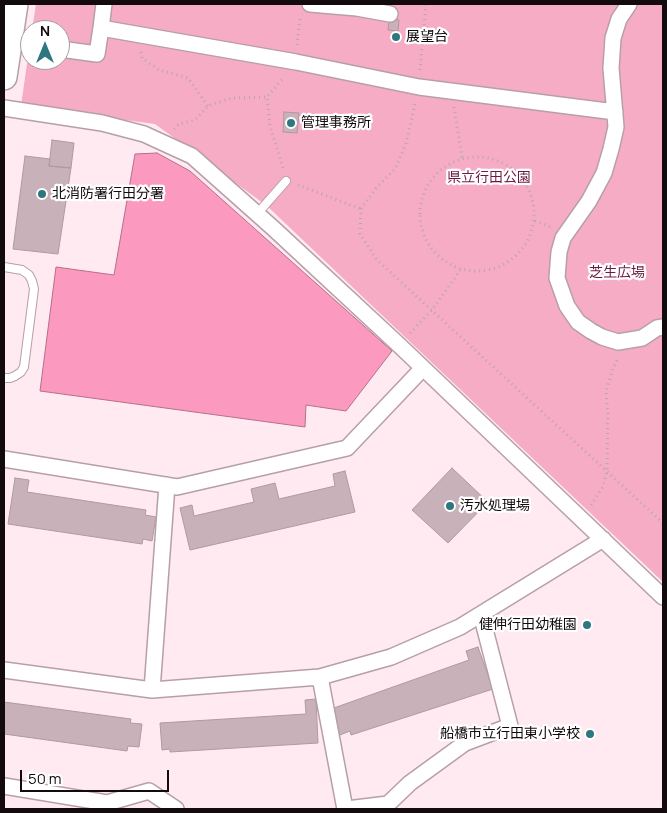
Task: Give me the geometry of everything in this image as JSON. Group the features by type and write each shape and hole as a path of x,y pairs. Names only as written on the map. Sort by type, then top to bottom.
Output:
{"main road":[{"path":"4,78 15,4"}],"street":[{"path":"70,50 97,54 104,4"},
{"path":"629,4 619,19 613,38 611,68 616,127 612,149 604,173 589,201 563,238 558,252 557,278 567,306 578,322 602,337 618,342 642,338 663,327"},
{"path":"305,9 356,8 390,14"},
{"path":"101,28 296,62 419,87 615,112"},
{"path":"4,108 102,123 144,134 192,156 399,345 663,597"},
{"path":"4,459 177,487 347,448 423,368"},
{"path":"152,690 167,485"},
{"path":"4,670 152,690 320,677 391,656 460,627 603,540"},
{"path":"320,677 346,809 388,804 410,783 465,743 510,726 481,614"},
{"path":"4,786 58,794 107,806 149,791 176,809"}],"lane":[{"path":"257,214 286,181"},
{"path":"4,267 22,270 29,275 34,290 24,367 16,376 4,378"}],"path":[{"path":"426,4 419,87 406,144 395,169 377,187 361,209 360,234 377,260 663,523"},
{"path":"305,9 296,62 267,97 270,126 286,181 361,209"},
{"path":"139,35 142,58 159,70 188,78 208,106"},
{"path":"452,91 462,158"},
{"path":"162,142 179,124 195,120 208,106 232,98 267,97"},
{"path":"484,157 506,164 523,179 534,199 535,221 528,243 513,260 493,270 470,272 461,269 449,265 432,250 421,230 420,207 427,186 442,169 462,158 484,157"},
{"path":"399,345 432,310 461,269"},
{"path":"581,518 603,487 607,471 608,415 606,391 623,341"}],"green space":[{"name":"県立行田公園","path":"36,4 663,4 663,582 267,206 155,124 21,106 26,70 70,70 70,20 34,20"}],"shaded area":[{"path":"157,153 190,171 392,351 346,411 306,405 305,427 40,391 56,267 114,275 135,154"}],"building":[{"path":"389,20 399,20 398,31 388,30"},
{"name":"管理事務所","path":"284,112 299,113 297,133 283,132"},
{"path":"52,140 74,143 71,168 49,166"},
{"path":"25,156 50,159 49,166 71,168 58,254 13,249"},
{"name":"汚水処理場","path":"452,468 488,502 448,543 412,510"},
{"path":"345,471 355,512 190,550 180,508 192,505 194,516 254,502 251,489 275,483 279,499 335,486 333,474"},
{"path":"15,478 29,480 27,492 146,510 145,515 156,517 152,541 143,539 142,544 8,524"},
{"path":"478,647 493,689 351,735 350,731 340,735 331,709 469,660 466,651"},
{"path":"316,699 318,743 170,752 170,749 162,750 160,723 306,714 305,700"},
{"path":"4,702 131,719 130,723 142,724 139,747 128,746 127,751 4,734"}],"place":[{"name":"展望台","path":"396,37"},
{"name":"管理事務所","path":"291,123"},
{"name":"北消防署行田分署","path":"42,194"},
{"name":"汚水処理場","path":"450,506"},
{"name":"健伸行田幼稚園","path":"587,625"},
{"name":"船橋市立行田東小学校","path":"590,734"}],"park label":[{"name":"芝生広場","path":"617,273"}]}
